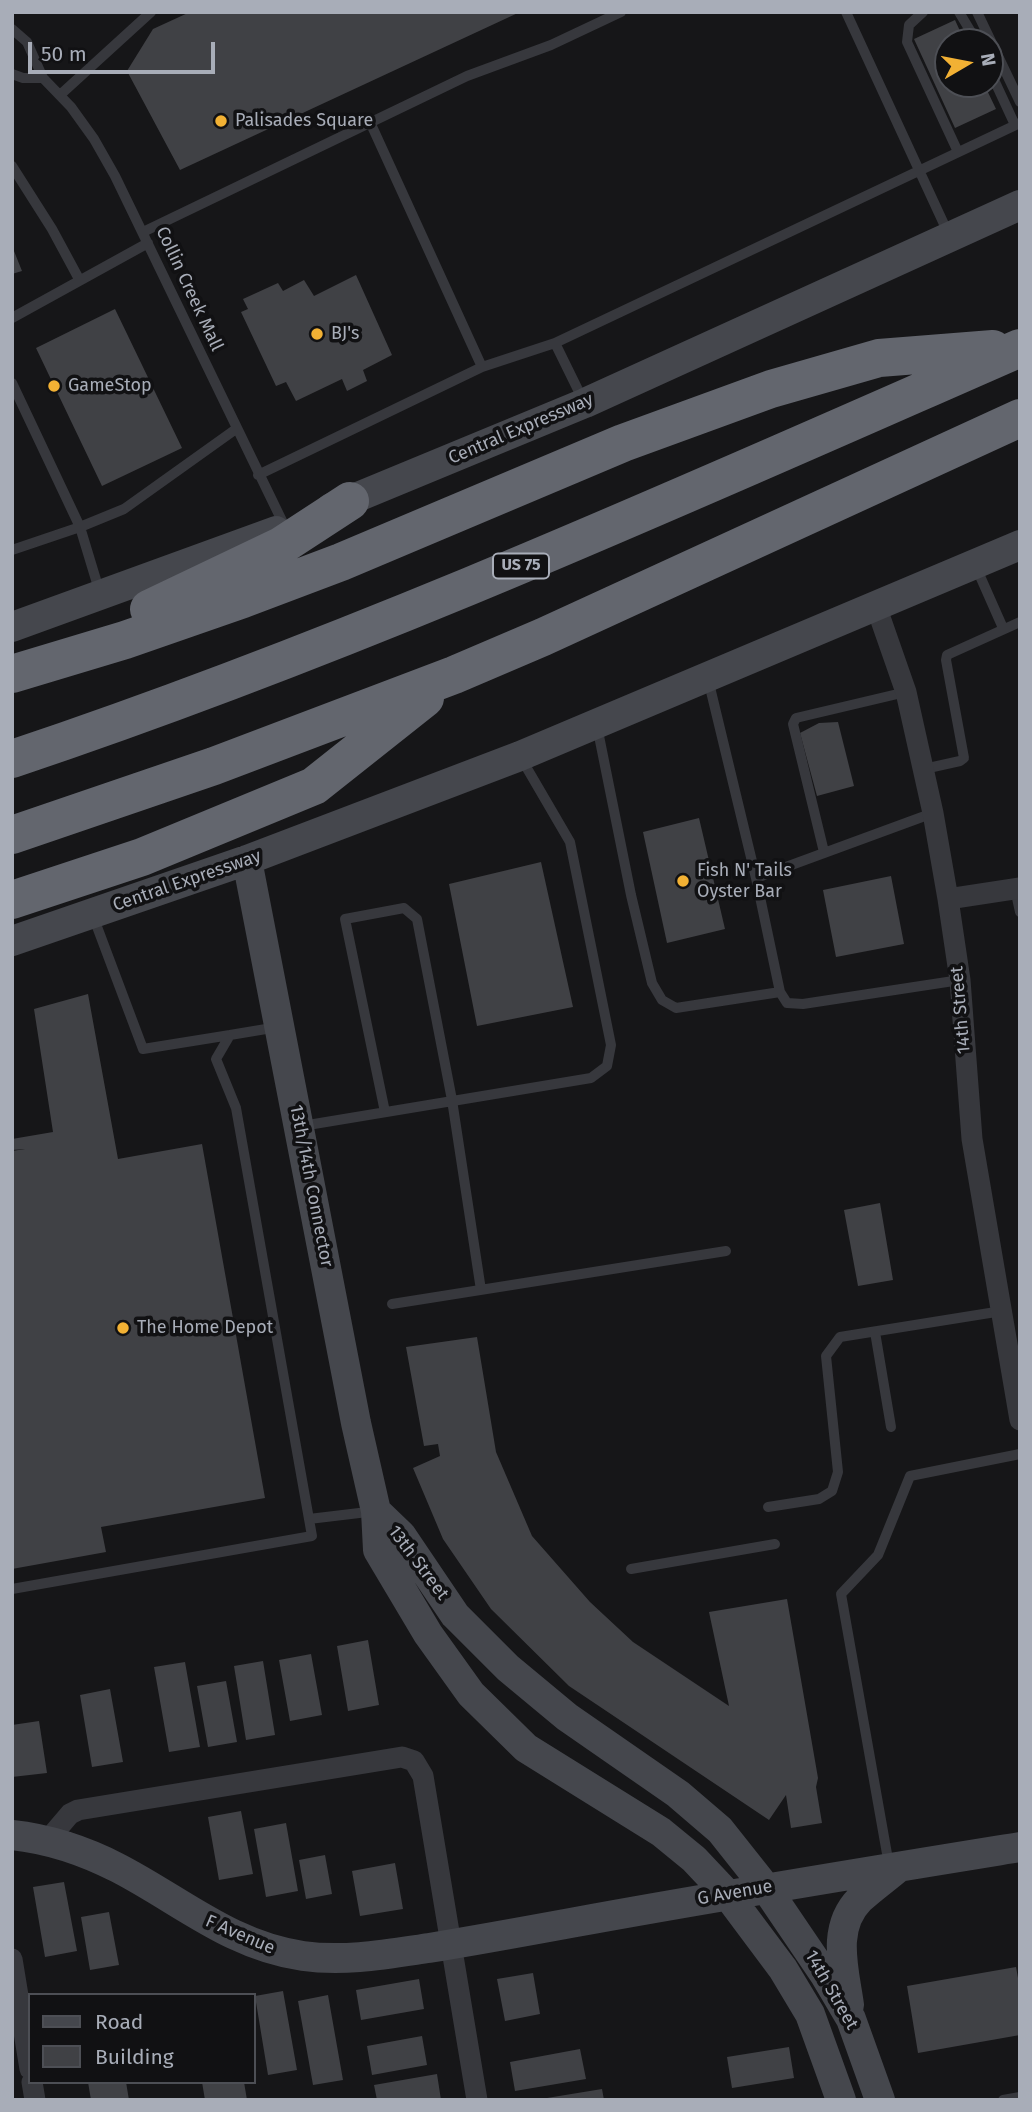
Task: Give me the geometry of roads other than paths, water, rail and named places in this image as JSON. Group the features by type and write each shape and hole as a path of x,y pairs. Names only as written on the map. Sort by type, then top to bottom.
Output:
{"highway":[{"path":"12,671 125,640 243,599 341,562 623,443 771,389 879,358 1020,347"},
{"name":"US 75","path":"12,759 227,683 412,611 1020,347"},
{"path":"12,835 214,766 454,675 1020,418"},
{"path":"12,671 281,546 350,501"},
{"path":"12,900 142,856 314,786 454,675"}],"street":[{"name":"Central Expressway","path":"12,626 285,527 585,403 1020,205"},
{"name":"Central Expressway","path":"12,941 247,860 520,756 1020,545"},
{"name":"14th Street","path":"876,606 906,692 933,813 960,980 972,1139 1011,1310 1020,1420"},
{"name":"13th/14th Connector","path":"247,860 356,1423 376,1511"},
{"path":"948,899 1017,889"},
{"name":"13th Street","path":"376,1511 401,1535 455,1615 508,1668 567,1717 688,1803 719,1830 766,1888"},
{"name":"13th Street","path":"376,1511 378,1550 428,1634 471,1694 526,1748 661,1832 694,1859 727,1894"},
{"path":"47,1841 70,1814 78,1810 402,1757 414,1762 422,1776 477,2100"},
{"name":"F Avenue","path":"12,1835 47,1841 87,1854 118,1868 212,1925 267,1949 304,1956 341,1958 452,1944"},
{"name":"G Avenue","path":"452,1944 727,1894 1020,1847"},
{"path":"851,2019 840,1948 844,1927 859,1900 894,1867"},
{"name":"14th Street","path":"766,1888 825,1975 851,2019 880,2100"},
{"name":"14th Street","path":"727,1894 783,1969 810,2014 841,2100"},
{"path":"12,1959 28,2057"}],"lane":[{"path":"60,95 151,12"},
{"path":"143,232 467,76 551,45 621,12"},
{"path":"846,12 950,237"},
{"path":"923,12 909,25 907,42 958,152"},
{"path":"959,12 968,28"},
{"path":"977,12 1020,102"},
{"name":"Collin Creek Mall","path":"12,29 27,42 43,78 60,95 94,139 143,232 285,527"},
{"path":"12,74 23,78 43,78"},
{"path":"258,475 482,367 555,343 1017,124 1004,98"},
{"path":"370,122 482,367"},
{"path":"12,166 52,229 79,279"},
{"path":"12,318 148,243"},
{"path":"555,343 585,403"},
{"path":"12,383 80,527 100,596"},
{"path":"12,550 124,509 236,429"},
{"path":"975,563 1003,628"},
{"path":"924,769 964,758 947,655 1020,621"},
{"path":"707,676 756,878 780,992 788,1003 803,1004 960,980"},
{"path":"824,852 793,724 796,718 906,692"},
{"path":"596,723 652,983 662,1000 676,1008 780,992"},
{"path":"299,1126 591,1078 607,1066 611,1045 570,842 520,756"},
{"path":"756,878 933,813"},
{"path":"1017,889 1020,912"},
{"path":"386,1112 345,919 404,908 416,919 452,1100 481,1290"},
{"path":"92,914 143,1049 281,1026"},
{"path":"12,1589 312,1536 236,1108 216,1059 230,1035"},
{"path":"392,1304 726,1251"},
{"path":"768,1507 819,1499 832,1490 838,1472 826,1356 840,1337 1011,1310"},
{"path":"875,1332 891,1427"},
{"path":"894,1867 841,1594 878,1555 910,1476 1020,1454"},
{"path":"309,1519 376,1511"},
{"path":"631,1569 775,1544"},
{"path":"1003,2100 1020,2097"}],"place":[{"name":"Palisades Square","path":"221,121"},
{"name":"BJ's","path":"317,334"},
{"name":"GameStop","path":"54,386"},
{"name":"Fish N' Tails Oyster Bar","path":"683,881"},
{"name":"The Home Depot","path":"123,1328"}]}
